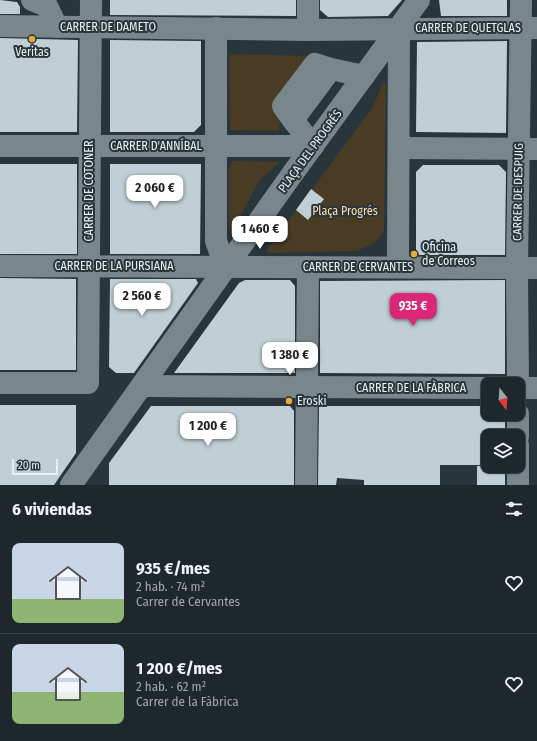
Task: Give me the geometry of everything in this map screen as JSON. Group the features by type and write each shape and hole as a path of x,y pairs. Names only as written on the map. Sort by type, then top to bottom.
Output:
{"street":[{"path":"32,0 47,6 57,27"},
{"name":"CARRER DE COTONER","path":"0,383 88,383 91,0"},
{"path":"308,0 308,30"},
{"name":"PLAÇA DEL PROGRÉS","path":"71,485 313,146 420,0"},
{"name":"CARRER DE DESPUIG","path":"519,377 527,268 529,28 521,0"},
{"name":"CARRER DE DAMETO","path":"0,26 216,28"},
{"path":"228,266 221,255 216,241 216,28 308,30 399,28 398,267"},
{"name":"CARRER DE QUETGLAS","path":"399,28 529,28"},
{"path":"313,146 293,120 331,69 364,76"},
{"name":"CARRER D'ANNÍBAL","path":"0,146 313,146"},
{"path":"399,148 528,149"},
{"name":"CARRER DE LA PURSIANA","path":"0,266 228,266"},
{"name":"CARRER DE CERVANTES","path":"228,266 527,268"},
{"path":"306,485 308,267"},
{"name":"CARRER DE LA FÀBRICA","path":"143,386 481,388"},
{"path":"525,388 537,388"},
{"path":"518,473 518,485"}],"green space":[{"path":"231,54 309,56 281,104 279,131 230,130 229,57"},
{"name":"Plaça Progrés","path":"383,82 386,84 384,232 374,243 357,251 270,253 266,251 373,107"},
{"path":"233,161 280,162 259,181 235,226 231,229 229,228 229,168"}],"building":[{"path":"0,0 17,2 20,7 20,14 0,14"},
{"path":"110,0 296,0 296,16 110,15"},
{"path":"320,0 402,0 388,16 328,17 320,10"},
{"path":"439,0 507,0 507,16 441,16"},
{"path":"0,38 78,40 77,132 0,132"},
{"path":"110,40 201,41 201,125 194,132 110,132"},
{"path":"507,41 506,133 416,132 417,42"},
{"path":"0,164 77,164 77,254 0,254"},
{"path":"110,164 201,164 200,254 110,254"},
{"path":"423,165 499,165 506,172 505,255 419,255 416,251 416,172"},
{"path":"311,189 324,199 308,220 296,210"},
{"path":"0,278 76,279 76,370 0,370"},
{"path":"110,279 196,279 198,283 134,373 116,373 109,367"},
{"path":"245,280 290,280 295,286 295,373 174,373 239,283"},
{"path":"505,280 505,374 320,373 320,281"},
{"path":"0,405 76,405 76,453 54,485 0,485"},
{"path":"151,406 290,406 294,411 294,485 109,485 109,463"},
{"path":"319,406 481,406 481,421 505,421 505,429 481,429 481,465 440,465 440,485 364,485 364,480 337,478 336,485 318,485"},
{"path":"477,466 481,466 481,473 505,473 505,485 477,485"}],"place":[{"name":"Veritas","path":"32,39"},
{"name":"Oficina de Correos","path":"414,254"},
{"name":"Eroski","path":"289,401"}]}
